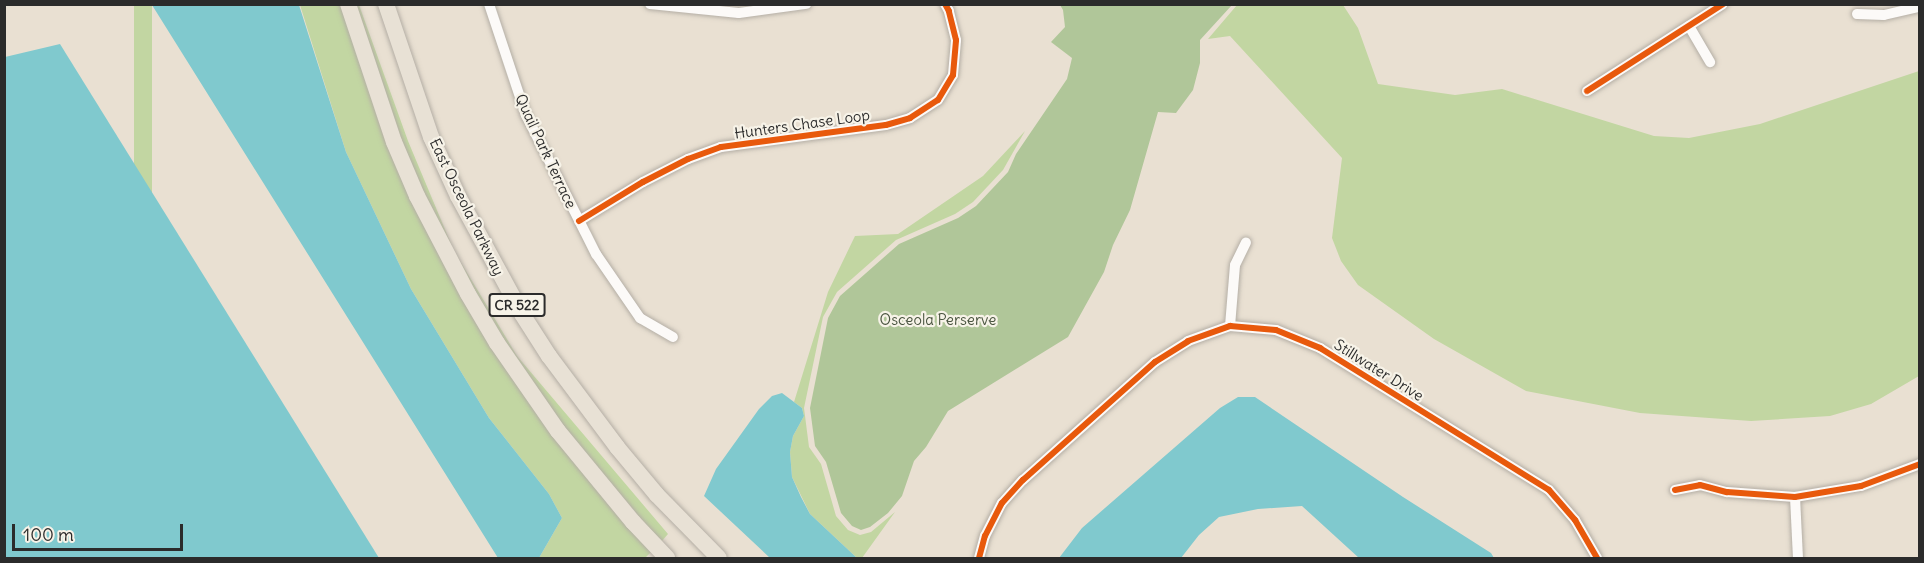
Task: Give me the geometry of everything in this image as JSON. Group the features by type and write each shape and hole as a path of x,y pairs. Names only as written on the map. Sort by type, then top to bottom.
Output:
{"main road":[{"name":"CR 522","path":"348,4 394,142 417,196 468,294 497,343 558,431 633,522 668,558"},
{"name":"East Osceola Parkway","path":"386,4 432,137 458,196 522,314 549,356 617,447 657,495 719,558"}],"street":[{"name":"Quail Park Terrace","path":"489,4 526,115 596,254 640,318 674,337"},
{"path":"650,4 739,13 806,4"},
{"name":"Hunters Chase Loop","path":"579,221 643,182 688,159 721,147 886,125 910,118 938,100 953,75 956,40 945,4"},
{"path":"1587,91 1724,4"},
{"path":"1857,14 1884,15 1913,7"},
{"path":"1689,26 1710,62"},
{"path":"1230,326 1235,265 1246,242"},
{"name":"Stillwater Drive","path":"979,558 985,536 1002,503 1023,480 1163,355 1188,340 1230,326 1276,330 1320,348 1549,490 1575,520 1598,558"},
{"path":"1675,490 1700,485 1727,492 1795,497 1860,486 1920,464"},
{"path":"1795,497 1798,558"}],"green space":[{"path":"134,5 152,5 152,558 134,558"},
{"path":"300,5 342,5 388,145 435,246 652,551 645,558 539,558 562,518 549,494 489,418 411,289 346,152"},
{"path":"355,5 359,5 408,141 454,251 517,356 668,534 661,542 563,427 503,340 474,290 423,193 400,140"},
{"name":"Osceola Perserve","path":"1060,5 1232,5 1200,40 1200,63 1193,90 1176,113 1158,112 1130,210 1113,245 1104,272 1068,337 948,411 926,447 914,461 902,496 888,513 870,527 861,530 852,526 841,513 826,462 815,446 810,408 828,318 840,296 899,244 958,218 976,206 1008,172 1016,154 1067,79 1072,58 1051,42 1065,27 1063,10"},
{"path":"1237,5 1343,5 1358,28 1378,84 1455,95 1502,89 1654,136 1689,138 1760,124 1919,71 1919,376 1871,404 1830,416 1751,421 1640,413 1526,391 1434,339 1358,285 1341,261 1332,238 1342,158 1230,36 1208,39"},
{"path":"1025,131 1003,170 973,202 955,214 896,240 837,292 823,317 804,408 809,447 821,464 836,516 848,530 860,535 871,532 895,512 862,558 857,558 810,514 792,477 790,452 793,436 804,416 802,408 794,402 828,292 855,236 898,234 983,176"}],"water":[{"path":"152,5 299,5 346,152 411,289 489,418 549,494 562,518 539,558 498,558"},
{"path":"60,44 379,558 5,558 5,57"},
{"path":"782,393 802,408 804,416 793,436 790,452 792,477 801,497 810,514 857,558 770,558 704,496 716,469 759,409 772,396"},
{"path":"1238,397 1255,397 1403,497 1491,553 1494,558 1359,558 1302,506 1258,509 1219,517 1199,535 1181,558 1059,558 1082,528 1220,408"}],"cycle path":[{"path":"579,221 643,182 688,159 721,147 886,125 910,118 938,100 953,75 956,40 945,4"},
{"path":"1587,91 1723,4"},
{"path":"979,558 985,536 1002,503 1023,480 1155,362 1188,341 1230,326 1276,330 1320,348 1549,490 1575,520 1597,558"},
{"path":"1675,490 1700,485 1727,492 1795,497 1861,486 1920,464"}]}
